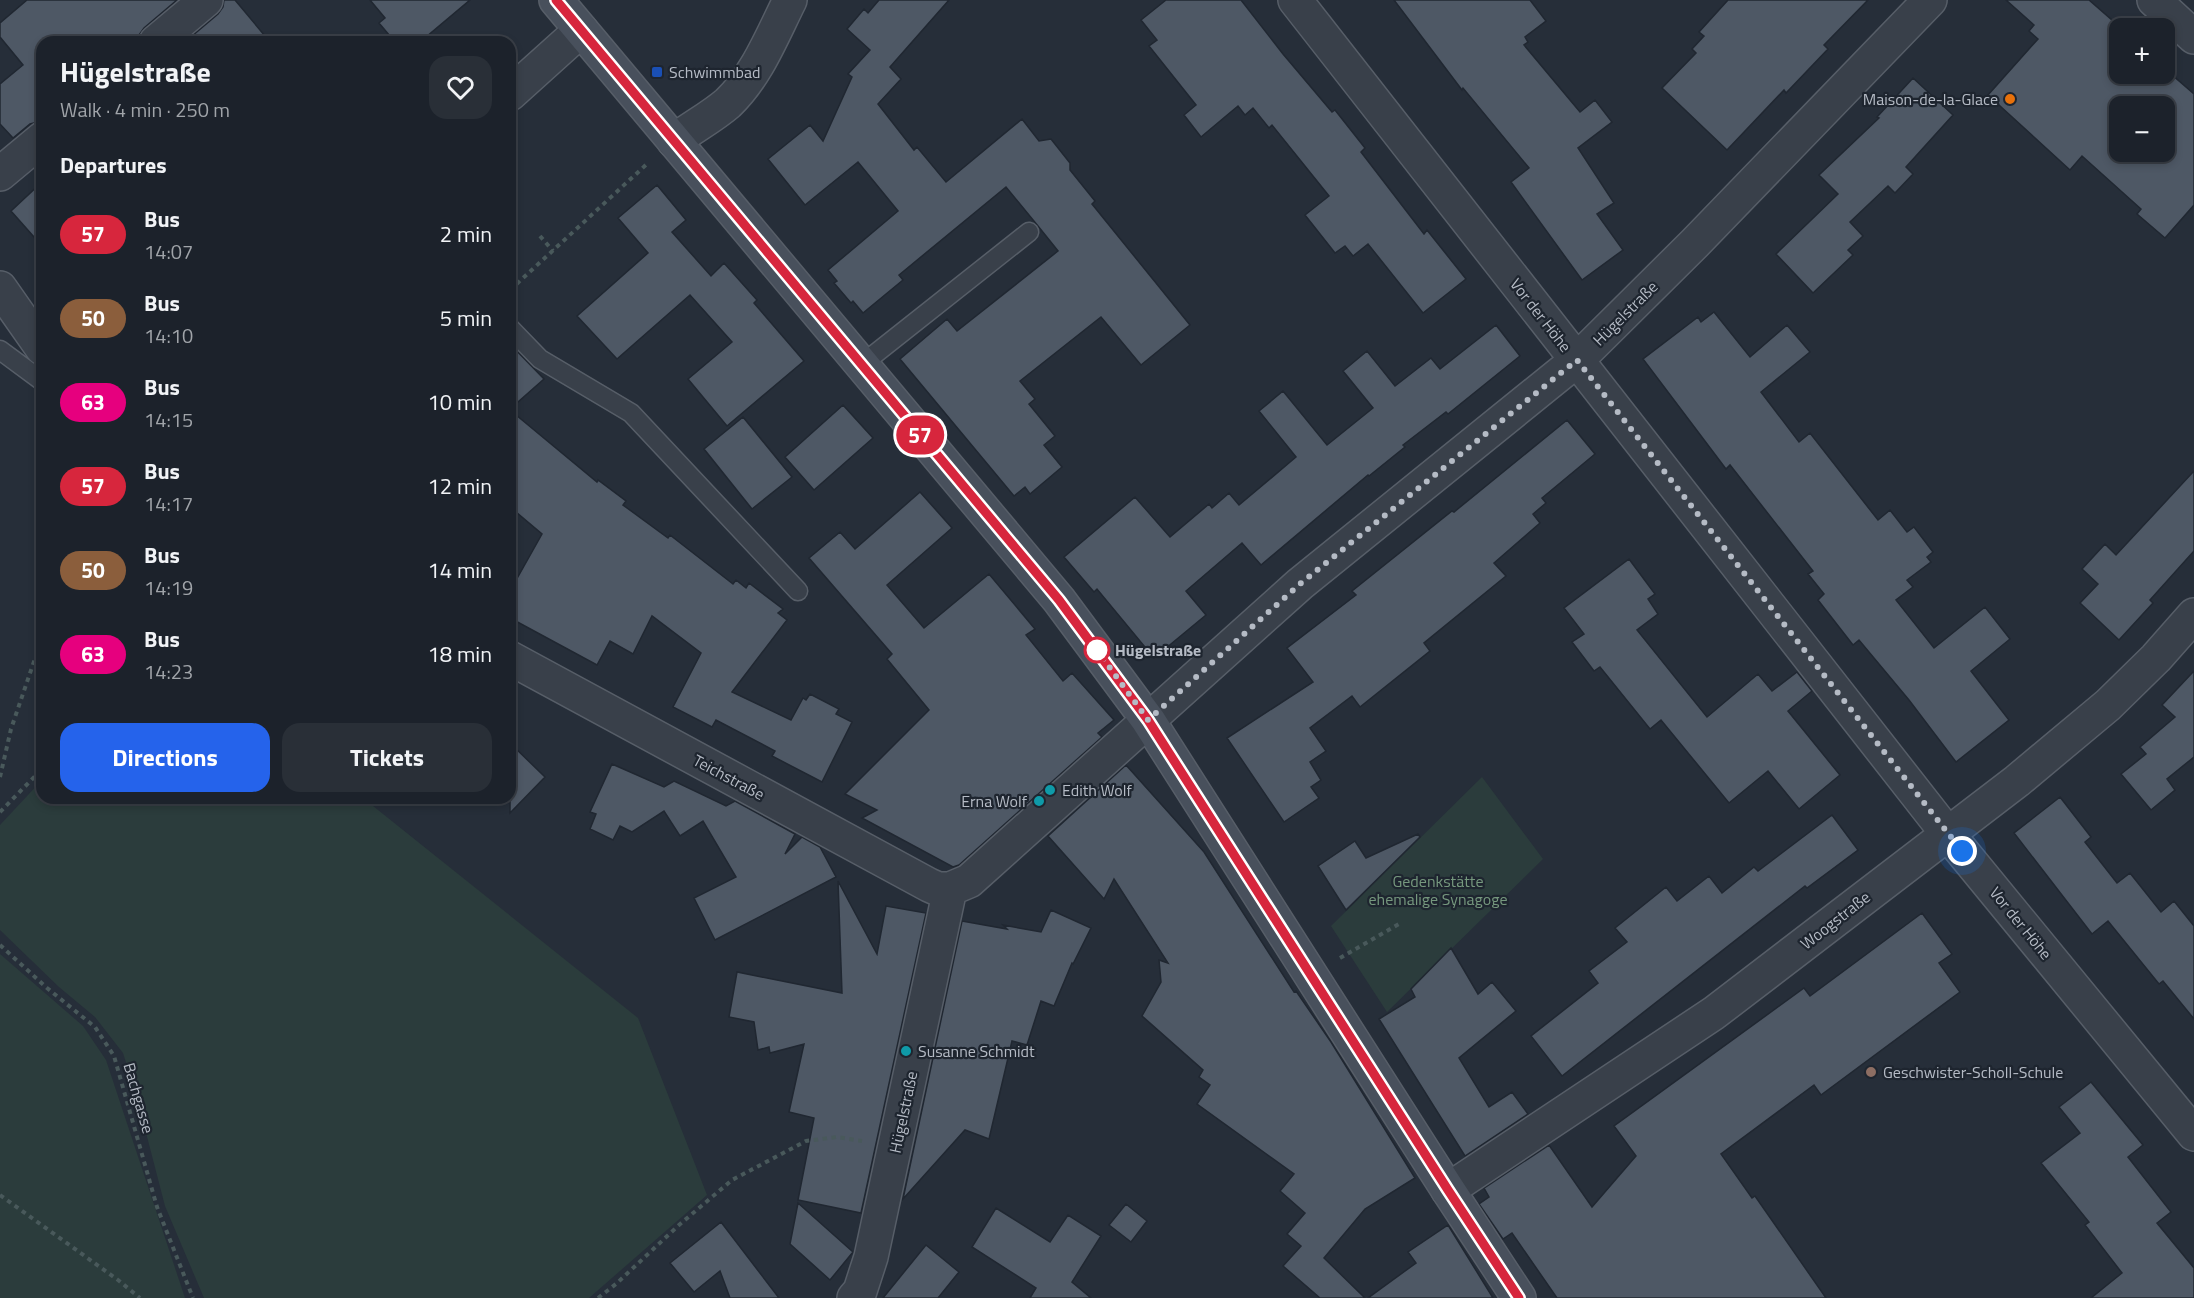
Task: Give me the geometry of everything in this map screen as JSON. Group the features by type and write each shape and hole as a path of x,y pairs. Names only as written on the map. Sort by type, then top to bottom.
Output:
{"street":[{"path":"163,36 206,0"},
{"path":"556,0 581,30 662,151 861,365 1059,600 1148,720 1519,1298"},
{"path":"662,151 726,105 740,90 755,70 789,0"},
{"name":"Vor der Höhe","path":"1295,0 1947,834 2194,1134"},
{"name":"Hügelstraße","path":"860,1296 896,1146 950,890 969,881 1300,584 1577,360 1695,243 1929,0"},
{"path":"2154,0 2194,37"},
{"path":"516,89 581,30"},
{"path":"0,174 36,144"},
{"path":"0,288 36,339"},
{"name":"Woogstraße","path":"1448,1190 1714,1013 2017,781 2108,705 2156,658 2194,615"},
{"name":"Teichstraße","path":"516,661 929,885 938,889 950,890"}],"lane":[{"path":"861,365 1029,232"},
{"path":"516,334 540,359 631,413 798,591"},
{"path":"0,350 36,377"}],"path":[{"path":"516,285 662,151"},
{"path":"540,236 553,251"},
{"path":"0,777 11,729 36,656"},
{"path":"0,812 36,775"},
{"path":"1357,948 1399,924"},
{"name":"Bachgasse","path":"0,945 47,988 95,1027 114,1056 157,1207 193,1298"},
{"path":"598,1298 732,1180 806,1141 837,1137 896,1146"},
{"path":"0,1195 140,1298"}],"green space":[{"name":"Gedenkstätte ehemalige Synagoge","path":"1482,777 1543,859 1387,1012 1331,926"},
{"path":"36,786 36,804 370,804 638,1018 707,1195 589,1298 204,1298 165,1206 123,1053 95,1017 59,987 0,930 0,825"},
{"path":"0,954 83,1026 106,1060 185,1298 0,1298"}],"building":[{"path":"27,0 177,0 144,28 139,36 36,36 36,122 30,124 13,138 0,124 0,84 23,65 0,37 0,23"},
{"path":"224,0 235,0 265,36 192,36 223,7"},
{"path":"370,0 470,0 427,36 390,36 379,23 385,18"},
{"path":"879,0 949,0 890,67 901,79 878,104 914,150 917,147 946,182 1022,119 1039,141 1051,139 1070,163 1070,170 1095,201 1092,204 1190,325 1141,365 1101,317 1020,381 1035,399 1029,404 1055,436 1044,445 1062,467 1030,494 1025,487 1014,496 900,359 947,319 957,331 1058,251 1006,187 899,275 903,280 863,313 834,283 837,281 828,270 898,211 858,162 805,205 768,159 810,125 823,141 852,77 848,74 870,50 847,29 864,9 868,13"},
{"path":"1166,0 1241,0 1283,54 1332,112 1335,110 1365,148 1361,152 1424,234 1427,230 1466,279 1423,313 1368,244 1353,256 1345,246 1335,253 1305,215 1329,196 1272,125 1269,128 1253,108 1245,115 1238,106 1201,137 1184,115 1196,105 1149,46 1157,40 1141,20"},
{"path":"1394,0 1530,0 1546,21 1525,37 1528,42 1524,45 1580,112 1595,100 1612,122 1578,148 1614,203 1597,214 1623,250 1582,280 1511,182 1529,168 1463,88 1462,90"},
{"path":"1728,0 1868,0 1824,45 1828,49 1786,93 1784,90 1727,150 1662,88 1696,53 1692,49 1704,36 1699,32"},
{"path":"2006,0 2089,0 2110,18 2109,84 2175,84 2175,78 2194,94 2194,205 2165,238 2137,214 2141,209 2082,156 2070,170 1988,95 2038,39 2029,31 2034,25"},
{"path":"1913,78 1953,115 1906,167 1913,174 1895,193 1888,186 1850,222 1863,236 1848,250 1853,255 1813,293 1776,254 1838,194 1819,175 1879,118 1877,117"},
{"path":"657,185 686,220 672,232 711,276 724,263 757,300 754,303 804,361 727,426 688,379 732,342 690,295 617,359 577,316 648,253 618,218"},
{"path":"36,188 36,239 11,211"},
{"path":"1714,312 1750,357 1787,325 1810,352 1761,392 1799,442 1810,433 1878,520 1890,510 1907,532 1914,527 1933,552 1927,557 1931,562 1907,580 1913,587 1896,600 1934,648 1985,607 2010,639 1971,671 2009,720 1956,762 1859,640 1853,645 1818,600 1824,594 1808,574 1813,571 1730,465 1726,469 1643,359 1698,317 1701,322"},
{"path":"1496,325 1520,356 1448,414 1446,412 1403,445 1405,447 1261,565 1242,543 1186,591 1206,615 1154,658 1097,589 1094,592 1064,557 1135,497 1170,537 1209,504 1212,508 1229,493 1239,505 1296,457 1259,411 1283,391 1327,445 1373,408 1343,371 1367,351 1395,386 1431,358 1440,369"},
{"path":"516,350 544,379 516,404"},
{"path":"843,405 873,438 814,490 785,457"},
{"path":"516,415 597,482 598,480 626,501 623,505 668,538 670,535 733,584 736,580 746,588 749,583 783,609 778,613 787,620 732,692 791,720 803,698 806,700 810,694 839,709 836,714 852,722 822,782 772,756 775,751 716,720 712,727 673,707 701,653 652,616 633,654 610,641 597,665 516,621 516,580 542,534 516,512"},
{"path":"743,417 792,477 752,509 704,449"},
{"path":"1567,420 1595,454 1542,498 1546,503 1533,514 1540,523 1494,563 1506,576 1424,643 1430,651 1360,707 1352,696 1310,728 1326,751 1310,762 1321,780 1311,787 1319,798 1284,822 1227,738 1313,682 1287,648 1356,595 1352,591"},
{"path":"2194,471 2194,551 2150,600 2153,603 2119,640 2080,603 2098,584 2082,569 2105,544 2116,555"},
{"path":"920,492 952,528 887,585 924,628 989,574 1035,629 1026,635 1063,681 1072,673 1114,720 1098,733 1102,737 959,865 953,867 862,818 877,810 845,794 929,710 887,659 892,654 809,558 840,532 855,549"},
{"path":"1629,559 1655,594 1648,599 1658,614 1637,630 1707,717 1758,674 1772,691 1797,672 1812,691 1788,711 1840,775 1799,809 1768,771 1729,803 1661,720 1650,729 1600,667 1594,671 1572,642 1584,634 1564,608"},
{"path":"2194,671 2194,757 2167,779 2175,790 2151,810 2121,774 2146,754 2140,747 2175,717 2162,705"},
{"path":"516,749 545,777 510,813 510,804 516,804"},
{"path":"612,764 664,787 674,781 726,806 735,801 795,834 785,854 802,837 820,847 836,877 715,940 694,898 736,877 703,821 680,836 664,811 632,832 620,826 613,840 590,829 596,814 590,812"},
{"path":"1126,765 1204,852 1294,992 1296,991 1331,1042 1415,1178 1365,1209 1324,1258 1365,1298 1320,1298 1283,1266 1301,1246 1287,1234 1305,1213 1280,1191 1294,1174 1197,1104 1210,1085 1199,1077 1203,1070 1142,1016 1161,982 1159,960 1168,963 1114,879 1104,899 1048,836"},
{"path":"2060,797 2091,837 2085,842 2117,883 2130,873 2161,912 2174,901 2194,926 2194,1019 2163,981 2159,984 2108,921 2092,934 2014,833"},
{"path":"1832,815 1858,850 1807,888 1805,886 1562,1076 1531,1036 1598,983 1589,971 1627,942 1615,928 1666,887 1677,901 1709,876 1722,893 1754,867 1758,871"},
{"path":"1418,834 1420,837 1346,910 1318,866 1355,841 1366,858"},
{"path":"838,881 877,954 886,906 926,913 861,1213 798,1200 814,1118 789,1112 804,1044 770,1053 769,1047 758,1050 754,1022 729,1017 737,972 842,993"},
{"path":"1051,910 1091,928 1072,963 1054,1006 1041,1001 1027,1045 1012,1041 989,1139 965,1130 903,1199 962,921 1041,932"},
{"path":"1922,913 1952,954 1939,963 1960,992 1821,1095 1814,1085 1721,1154 1752,1198 1755,1196 1826,1298 1557,1298 1512,1233 1503,1239 1479,1204 1489,1197 1484,1188 1549,1145 1592,1207 1636,1156 1614,1126 1804,988 1810,996"},
{"path":"1451,948 1478,994 1492,982 1516,1011 1459,1058 1489,1107 1512,1092 1528,1114 1465,1156 1379,1019 1415,997 1411,989"},
{"path":"2091,1082 2143,1145 2128,1157 2171,1212 2157,1223 2194,1268 2194,1298 2091,1298 2122,1273 2085,1225 2089,1222 2041,1163 2080,1133 2059,1107"},
{"path":"798,1203 853,1252 830,1280 790,1244"},
{"path":"1126,1204 1147,1221 1131,1242 1109,1225"},
{"path":"996,1208 1050,1242 1068,1215 1101,1236 1072,1282 1091,1298 1030,1298 1036,1288 972,1247"},
{"path":"721,1222 779,1298 730,1298 720,1271 694,1292 670,1263"},
{"path":"1448,1225 1493,1298 1368,1298 1416,1263 1408,1252"},
{"path":"926,1245 959,1272 938,1298 883,1298"}],"bus line":[{"name":"57","path":"556,0 1059,600 1097,650 1148,720 1519,1298"}],"place":[{"name":"Schwimmbad","path":"657,72"},
{"name":"Maison-de-la-Glace","path":"2010,99"},
{"name":"Hügelstraße","path":"1097,650"},
{"name":"Edith Wolf","path":"1050,790"},
{"name":"Erna Wolf","path":"1039,801"},
{"name":"Susanne Schmidt","path":"906,1051"},
{"name":"Geschwister-Scholl-Schule","path":"1871,1072"}],"route":[{"path":"1097,650 1148,720 1300,584 1577,360 1962,851"}]}
